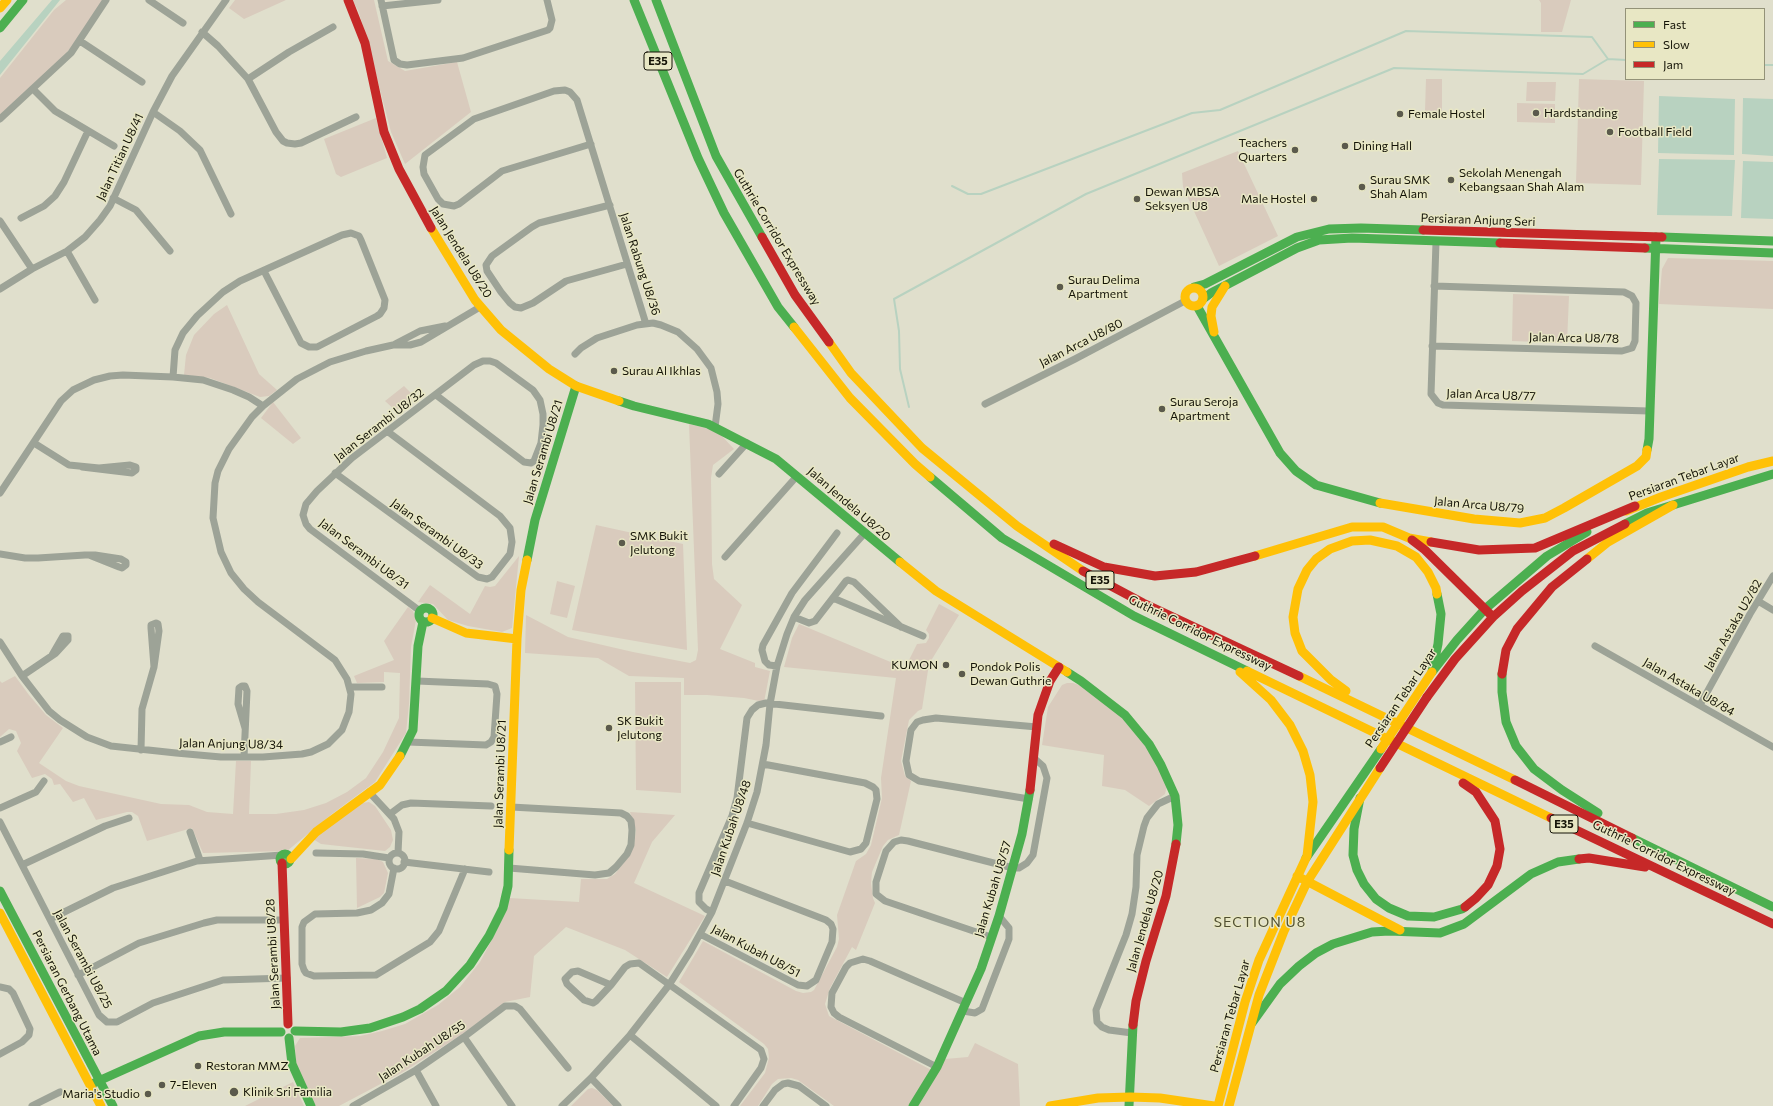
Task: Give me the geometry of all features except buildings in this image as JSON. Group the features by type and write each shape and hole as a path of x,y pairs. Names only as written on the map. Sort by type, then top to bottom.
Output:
{"main road":[{"path":"0,8 7,0"},
{"path":"0,28 4,16 23,0"},
{"name":"Jalan Jendela U8/20","path":"348,0 358,22 365,43 384,132 392,154 425,218 480,307 517,344 549,369 576,386 634,406 715,427 776,459 903,567 936,591 1059,667 1099,694 1128,719 1142,734 1155,754 1175,796 1178,825 1177,842 1171,876 1140,983 1132,1033 1129,1101"},
{"path":"629,0 640,18"},
{"name":"Guthrie Corridor Expressway","path":"634,0 698,158 724,213 778,307 850,398 914,464 1002,538 1134,616 1451,771 1677,876 1773,924"},
{"name":"Guthrie Corridor Expressway","path":"656,0 716,156 795,295 851,373 922,448 1017,526 1079,568 1143,603 1368,708 1773,907"},
{"path":"661,0 678,57"},
{"name":"Persiaran Anjung Seri","path":"1194,287 1205,284 1297,237 1329,229 1361,228 1773,241"},
{"name":"Jalan Arca U8/79","path":"1200,302 1216,340 1280,453 1296,471 1316,485 1384,504 1474,519 1520,523 1545,518 1637,466 1646,457 1648,447 1656,237"},
{"name":"Persiaran Anjung Seri","path":"1200,302 1225,286 1297,248 1319,240 1352,238 1655,250 1773,253"},
{"path":"1216,340 1212,307 1225,286"},
{"path":"1194,287 1201,291 1200,302 1190,305 1185,301 1185,293 1187,290 1194,287"},
{"name":"Jalan Serambi U8/21","path":"292,1034 342,1032 370,1028 409,1014 446,991 470,965 489,936 506,897 509,868 517,639 521,590 530,542 542,497 576,386"},
{"name":"Persiaran Tebar Layar","path":"1218,1106 1245,1002 1259,960 1297,876 1308,856 1432,672 1457,640 1485,609 1547,556 1635,506 1748,467 1773,461"},
{"name":"Persiaran Tebar Layar","path":"1229,1106 1259,995 1284,931 1307,882 1360,798 1455,659 1493,617 1522,591 1573,551 1647,513 1773,474"},
{"path":"1623,833 1600,814 1562,790 1534,769 1516,746 1506,722 1502,692 1502,675 1506,650 1516,629 1552,587 1608,542 1673,505"},
{"path":"1017,526 1104,568 1155,576 1196,572 1286,548 1352,527 1383,527 1410,538 1454,547 1479,550 1535,548 1569,535 1609,515 1635,506"},
{"path":"1410,538 1425,550 1493,617"},
{"path":"1368,708 1331,680 1302,651 1295,633 1293,618 1298,589 1307,570 1316,559 1330,549 1360,539 1380,541 1397,546 1416,557 1428,572 1436,588 1441,614 1438,644 1432,672"},
{"path":"285,860 298,850 316,832 380,785 408,742 413,730 418,646 428,620 432,614 428,609 420,611"},
{"path":"428,620 466,633 517,639"},
{"path":"1230,662 1271,700 1290,725 1303,752 1310,775 1314,802 1308,856"},
{"name":"Jalan Kubah U8/57","path":"913,1106 936,1067 965,1007 981,969 999,916 1022,834 1029,799 1037,727 1042,700 1050,681 1059,667"},
{"path":"1360,798 1354,829 1353,856 1357,870 1364,884 1376,898 1389,908 1400,913 1420,918 1446,915 1462,909 1476,898 1488,885 1497,866 1500,849 1496,821 1476,792 1458,779 1451,771"},
{"path":"1252,1022 1280,984 1299,966 1316,953 1339,942 1372,932 1389,931 1407,933 1440,933 1464,924 1531,874 1558,862 1589,858 1636,865 1677,876"},
{"name":"Jalan Serambi U8/28","path":"285,860 282,883 288,1024"},
{"path":"1297,876 1407,933"},
{"name":"Persiaran Gerbang Utama","path":"0,891 113,1106"},
{"name":"Persiaran Gerbang Utama","path":"0,913 101,1106"},
{"path":"281,1032 282,1028 288,1024 292,1026 292,1064 312,1106"},
{"path":"90,1085 199,1036 224,1032 281,1032 283,1036 292,1034"},
{"path":"1050,1106 1091,1099 1129,1101 1160,1098 1214,1106"}],"street":[{"path":"0,118 71,53 106,0"},
{"path":"149,0 183,23"},
{"name":"Jalan Titian U8/41","path":"0,289 32,269 67,251 93,229 106,213 152,112 172,76 226,0"},
{"path":"438,0 381,3 394,60 400,64 407,65 463,58 548,30 552,20 547,0"},
{"path":"248,79 289,52 333,27"},
{"path":"202,32 218,46 248,79 276,132 283,141 295,144 356,117"},
{"path":"80,41 142,82"},
{"path":"33,89 51,108 114,146"},
{"name":"Jalan Rabung U8/36","path":"591,144 502,171 459,204 454,206 442,204 426,180 424,174 423,167 425,155 474,119 554,91 565,90 574,95 591,144 646,324 661,325 678,332 706,359 711,368 718,392 715,427"},
{"path":"152,112 180,131 200,150 231,214"},
{"path":"21,218 44,206 55,196 64,182 88,131"},
{"path":"113,198 136,210 170,251"},
{"path":"610,205 539,223 492,256 486,265 487,271 510,303 521,308 533,304 566,281 627,264"},
{"path":"0,221 32,269"},
{"path":"173,377 175,350 178,340 189,325 224,292 240,282 342,235 351,233 361,240 385,300 384,308 377,316 317,347 309,347 301,343 298,339 264,271"},
{"name":"Jalan Arca U8/77","path":"1436,242 1431,394 1433,398 1443,405 1649,411"},
{"path":"67,251 95,300"},
{"name":"Jalan Arca U8/78","path":"1432,346 1622,351 1632,348 1636,341 1636,303 1632,296 1624,292 1434,286"},
{"name":"Jalan Arca U8/80","path":"985,404 1075,359 1185,301"},
{"name":"Jalan Anjung U8/34","path":"393,345 410,345 421,342 480,307"},
{"name":"Jalan Anjung U8/34","path":"0,642 22,676 49,711 73,729 87,737 111,746 213,756 284,757 311,752 328,744 342,730 351,704 350,687 344,672 335,660 258,602 244,589 225,563 217,539 213,512 215,483 218,472 235,439 263,406 297,379 316,368 349,356 393,345 420,331 453,324"},
{"path":"575,354 581,348 597,338 646,324"},
{"name":"Jalan Serambi U8/32","path":"335,473 387,431 477,363 487,361 496,363 534,390 540,400 543,414 543,426 541,443 534,461 524,462 436,395"},
{"path":"0,493 34,443 47,420 66,395 82,385 102,377 116,375 173,377 202,380 217,384 249,397 263,406"},
{"name":"Jalan Serambi U8/33","path":"335,473 478,577 487,579 492,577 510,554 512,542 510,528 500,516 387,431"},
{"path":"34,443 64,463 82,467 132,473 136,470 136,468 130,465 99,468 82,467"},
{"path":"719,474 747,444"},
{"name":"Jalan Serambi U8/31","path":"335,473 306,504 303,515 306,524 420,611"},
{"path":"725,558 797,476"},
{"path":"777,666 770,665 765,661 762,650 763,645 792,593 836,533"},
{"name":"Jalan Kubah U8/48","path":"562,1106 591,1078 630,1035 669,985 712,912 747,823 757,792 763,764 770,704 777,666 794,617 814,589 864,534"},
{"path":"0,554 25,558 90,555"},
{"name":"Jalan Astaka U2/82","path":"1700,705 1773,576"},
{"path":"794,617 812,623 846,581 851,581 901,627"},
{"path":"833,598 923,636"},
{"path":"1758,601 1773,610"},
{"path":"141,750 142,709 154,667 159,631 158,624 156,623 151,625 150,628 154,667"},
{"name":"Jalan Astaka U8/84","path":"1595,646 1773,748"},
{"path":"22,676 52,655"},
{"path":"408,742 486,744 492,742 494,737 497,694 495,686 488,684 417,681"},
{"path":"244,757 247,691 245,686 242,686 239,688 238,704 245,728"},
{"path":"350,687 382,687"},
{"path":"712,912 706,909 699,902 699,893 728,828 735,808 747,718 754,707 763,704 770,704 881,716"},
{"path":"1029,799 919,781 909,775 906,761 911,730 917,722 923,720 936,718 1037,727"},
{"path":"0,742 12,738"},
{"path":"991,937 885,901 876,894 876,882 886,851 894,842 901,840 1013,868 1024,866 1031,860 1047,778 1043,766 1034,758"},
{"path":"747,823 850,852 861,850 866,843 877,799 876,790 873,787 865,783 763,764"},
{"path":"0,808 36,792 44,781"},
{"path":"369,792 390,814 399,832 398,853"},
{"path":"1132,1033 1109,1030 1102,1027 1097,1022 1096,1010 1126,935 1132,914 1136,887 1137,855 1144,826 1147,818 1158,804 1175,796"},
{"path":"390,814 402,805 411,803 491,806"},
{"path":"509,868 595,875 609,873 627,854 631,844 632,830 627,816 621,813 511,807"},
{"path":"22,865 105,826 129,818"},
{"name":"Jalan Serambi U8/25","path":"0,822 99,1016 103,1020 111,1023 117,1022 153,1003 223,980 287,978"},
{"path":"190,832 200,860"},
{"path":"316,853 363,854 389,858 398,853"},
{"path":"398,853 402,856 404,862"},
{"path":"50,919 113,888 200,860 264,856 285,860"},
{"path":"389,858 390,865 394,868"},
{"path":"394,868 401,867 404,862"},
{"path":"404,862 489,872"},
{"path":"394,868 386,899 371,910 357,913 315,914 304,922 302,927 302,964 306,973 314,976 376,975 430,942 439,931 465,869"},
{"name":"Jalan Kubah U8/51","path":"700,934 798,985 807,986 816,980 832,942 833,929 831,924 826,920 724,881"},
{"path":"936,1067 834,1013 831,1006 832,993 846,967 850,963 863,959 870,961 975,1013 982,1009 1010,939 1009,928 999,916"},
{"path":"78,975 139,943 204,923 217,920 283,920"},
{"path":"611,985 578,971 572,972 565,979 567,984 584,1000 590,1003 596,1001 611,985 626,967 634,963 644,966 761,1050 764,1055 763,1064 734,1106"},
{"path":"0,987 9,990 20,1006 30,1029 29,1035 22,1042 0,1054"},
{"name":"Jalan Kubah U8/55","path":"353,1106 365,1104 464,1038 500,1009 510,1006 520,1009 568,1068"},
{"path":"630,1035 716,1106"},
{"path":"464,1038 512,1106"},
{"path":"416,1070 436,1106"},
{"path":"591,1078 618,1106"},
{"path":"763,1106 775,1090 783,1084 788,1083 799,1086 826,1106"},
{"path":"32,1106 60,1092"}],"shaded area":[{"path":"52,0 60,0 0,75 0,61"},
{"path":"66,0 103,0 74,44 61,59 0,115 0,78 54,10"},
{"path":"235,0 286,0 244,19 229,8"},
{"path":"352,0 374,0 388,61 405,71 457,62 471,112 405,164 391,132 365,32 358,10"},
{"path":"1539,0 1571,0 1562,32 1541,32 1541,3"},
{"path":"1426,79 1442,79 1442,111 1425,111"},
{"name":"Football Field","path":"1579,79 1644,81 1641,185 1576,183"},
{"name":"Hardstanding","path":"1527,82 1556,82 1555,101 1526,101"},
{"path":"1659,96 1735,99 1734,155 1658,153"},
{"path":"1743,98 1773,99 1773,156 1742,154"},
{"name":"Hardstanding","path":"1517,103 1555,104 1555,123 1517,122"},
{"path":"376,118 387,158 341,177 336,174 324,139"},
{"path":"1238,151 1278,236 1219,266 1183,187 1182,173"},
{"path":"1659,159 1735,160 1732,216 1657,215"},
{"path":"1743,161 1773,162 1773,219 1741,218"},
{"path":"1668,258 1773,261 1773,309 1659,304 1662,269"},
{"path":"1513,294 1569,296 1567,343 1512,341"},
{"path":"227,305 259,374 277,390 269,396 260,397 210,378 184,375 186,355 194,335 214,314"},
{"path":"404,386 415,397 396,411 385,401"},
{"path":"273,402 301,438 293,444 261,418"},
{"path":"689,424 710,429 720,434 734,449 713,465 711,478 712,564 714,579 742,605 720,649 755,663 755,667 770,671 764,702 744,698 684,695 684,678 629,676 598,658 525,653 526,615 568,637 690,663 696,660 698,650"},
{"path":"596,525 683,544 687,650 572,630"},
{"path":"519,556 512,628 502,632 468,626 448,620 433,604 418,602 430,585 470,614 485,586 495,586"},
{"path":"557,581 575,586 567,618 550,614"},
{"path":"939,604 959,615 929,664 922,709 909,720 901,761 905,776 911,781 899,835 888,840 883,846 872,872 871,883 875,903 856,950 852,947 830,988 825,1004 829,1016 937,1073 945,1059 968,1057 975,1043 1018,1064 1020,1106 834,1106 798,1080 791,1078 778,1079 772,1084 758,1106 740,1106 765,1073 769,1058 768,1049 764,1044 679,982 703,941 796,991 803,993 814,990 837,947 839,939 837,915 856,861 866,854 871,845 882,798 881,778 896,678 784,667 792,638 799,624 905,668 917,644 926,643 929,638 929,634 926,630"},
{"path":"408,607 413,611 416,620 411,647 409,704 406,733 375,782 332,814 287,851 203,853 192,828 147,841 138,816 132,812 127,812 96,820 84,798 73,802 60,784 54,785 52,779 45,774 32,778 17,751 21,743 16,731 9,729 0,737 0,681 2,683 15,676 46,715 63,728 39,763 66,781 79,786 161,804 189,805 207,812 233,814 236,761 251,761 249,814 276,814 304,810 326,803 347,792 366,778 383,752 399,718 400,673 384,672 384,682 357,683 354,676 394,660 384,641"},
{"path":"635,682 681,682 681,793 636,790"},
{"path":"1073,683 1085,687 1117,712 1151,753 1167,786 1165,794 1149,806 1125,790 1102,786 1104,755 1042,745 1048,707 1062,685"},
{"path":"369,802 375,806 391,830 393,840 390,847 385,851 321,844 313,839 362,803"},
{"path":"630,812 675,815 652,842 634,883 705,916 667,977 625,950 566,927 534,956 530,997 505,1002 464,1033 405,1071 339,1106 315,1106 296,1066 295,1046 300,1038 360,1036 382,1031 405,1024 438,1005 460,987 480,962 496,932 509,898 579,902 581,879 607,879 615,874 626,860 634,846 636,830"},
{"path":"356,858 377,859 383,862 388,873 384,893 380,897 357,908"},
{"path":"293,1082 304,1106 245,1106"},
{"path":"592,1088 597,1090 613,1106 571,1106 588,1089"}],"waterway":[{"path":"952,186 968,194 981,194 1192,113 1220,110 1406,31 1592,37 1608,59"},
{"path":"909,407 900,369 899,331 894,299 1086,194 1394,68 1583,74 1608,59 1625,60"},
{"path":"1765,65 1773,65"}],"traffic: fast":[{"path":"0,28 23,0"},
{"path":"634,0 698,158 724,213 778,307 794,327"},
{"path":"656,0 716,156 762,237"},
{"path":"1194,287 1205,284 1297,237 1329,229 1361,228 1423,230"},
{"path":"1647,450 1649,439 1656,237"},
{"path":"1662,237 1773,241"},
{"path":"1203,299 1211,293 1297,248 1319,240 1352,238 1500,243"},
{"path":"1645,248 1773,253"},
{"path":"1197,306 1280,453 1296,471 1316,485 1380,503"},
{"path":"527,560 535,520 576,386"},
{"path":"619,401 708,424 776,459 900,562"},
{"path":"1625,524 1647,513 1773,474"},
{"path":"930,477 1002,538 1134,616 1247,671"},
{"path":"1432,672 1457,640 1485,609 1547,556 1587,532"},
{"path":"1432,672 1438,644 1441,614 1437,594"},
{"path":"426,608 431,610 433,615 431,620 426,622 421,620 419,615 421,610 426,608"},
{"path":"400,756 413,730 418,646 423,622"},
{"path":"1067,672 1125,715 1149,744 1161,765 1175,796 1178,825 1176,844"},
{"path":"1502,674 1502,692 1506,722 1516,746 1534,769 1562,790 1598,813"},
{"path":"1306,858 1381,749"},
{"path":"913,1106 937,1067 981,969 999,916 1022,834 1030,790"},
{"path":"1360,798 1354,829 1353,855 1357,870 1364,884 1376,899 1389,908 1408,916 1434,917 1465,907"},
{"path":"1632,838 1773,907"},
{"path":"295,1031 341,1032 370,1028 403,1017 420,1009 446,991 470,965 489,936 503,908 508,886 509,850"},
{"path":"283,854 287,854 289,855 290,859 289,863 283,864 280,861 280,857 283,854"},
{"path":"1252,1023 1280,984 1299,966 1316,953 1333,944 1372,932 1389,931 1440,933 1464,924 1531,874 1558,862 1579,859"},
{"path":"0,891 113,1106"},
{"path":"1129,1106 1133,1025"},
{"path":"94,1083 199,1036 224,1032 281,1032"},
{"path":"289,1038 292,1064 311,1106"}],"traffic: slow":[{"path":"0,8 7,0"},
{"path":"431,228 475,300 501,330 549,369 576,386 619,401"},
{"path":"1214,332 1211,316 1212,307 1225,286"},
{"path":"1190,288 1198,288 1203,293 1203,297 1201,304 1198,306 1190,306 1185,301 1185,293 1190,288"},
{"path":"794,327 850,398 915,464 930,477"},
{"path":"829,342 851,373 922,448 1017,526 1083,571"},
{"path":"1380,503 1474,519 1520,523 1545,518 1564,508 1637,466 1646,457 1647,450"},
{"path":"1626,511 1661,497 1748,467 1773,461"},
{"path":"1587,559 1608,542 1673,505"},
{"path":"1255,556 1352,527 1383,527 1409,538 1431,542"},
{"path":"1346,691 1331,680 1302,651 1295,633 1293,617 1298,589 1307,570 1316,559 1330,549 1352,541 1370,540 1397,546 1416,557 1428,572 1436,588 1437,594"},
{"path":"509,850 517,639 521,590 527,560"},
{"path":"900,562 936,591 1067,672"},
{"path":"432,618 466,633 517,639"},
{"path":"1247,671 1551,818"},
{"path":"1240,672 1271,700 1290,725 1303,751 1310,775 1313,802 1307,856"},
{"path":"1381,749 1432,672"},
{"path":"1299,676 1515,780"},
{"path":"291,859 316,832 380,785 400,756"},
{"path":"1229,1106 1259,995 1284,931 1307,882 1380,768"},
{"path":"1218,1106 1245,1002 1259,960 1306,858"},
{"path":"1297,876 1400,930"},
{"path":"0,913 101,1106"},
{"path":"1050,1106 1098,1098 1130,1097 1160,1098 1214,1106"}],"traffic: jam":[{"path":"348,0 365,43 384,132 399,169 431,228"},
{"path":"1423,230 1662,237"},
{"path":"762,237 795,295 829,342"},
{"path":"1500,243 1645,248"},
{"path":"1431,542 1479,550 1535,548 1635,506"},
{"path":"1427,697 1455,659 1493,617 1522,591 1573,551 1625,524"},
{"path":"1412,540 1425,550 1493,617"},
{"path":"1054,544 1104,567 1155,576 1196,572 1255,556"},
{"path":"1502,674 1506,650 1517,629 1552,587 1587,559"},
{"path":"1083,571 1143,603 1299,676"},
{"path":"1030,790 1038,715 1050,681 1059,667"},
{"path":"1380,768 1427,697"},
{"path":"1515,780 1632,838"},
{"path":"1463,783 1476,792 1495,821 1500,849 1497,866 1488,885 1465,907"},
{"path":"1551,818 1773,924"},
{"path":"1133,1025 1136,1001 1146,961 1166,896 1176,844"},
{"path":"1579,859 1589,858 1645,867"},
{"path":"282,863 288,1024"}],"place":[{"name":"Hardstanding","path":"1536,113"},
{"name":"Female Hostel","path":"1400,114"},
{"name":"Football Field","path":"1610,132"},
{"name":"Dining Hall","path":"1345,146"},
{"name":"Teachers Quarters","path":"1295,150"},
{"name":"Sekolah Menengah Kebangsaan Shah Alam","path":"1451,180"},
{"name":"Surau SMK Shah Alam","path":"1362,187"},
{"name":"Dewan MBSA Seksyen U8","path":"1137,199"},
{"name":"Male Hostel","path":"1314,199"},
{"name":"Surau Delima Apartment","path":"1060,287"},
{"name":"Surau Al Ikhlas","path":"614,371"},
{"name":"Surau Seroja Apartment","path":"1162,409"},
{"name":"SMK Bukit Jelutong","path":"622,543"},
{"name":"KUMON","path":"946,665"},
{"name":"Pondok Polis Dewan Guthrie","path":"962,674"},
{"name":"SK Bukit Jelutong","path":"609,728"},
{"name":"Restoran MMZ","path":"198,1066"},
{"name":"7-Eleven","path":"162,1085"},
{"name":"Klinik Sri Familia","path":"234,1092"},
{"name":"Maria's Studio","path":"148,1094"}],"district":[{"name":"SECTION U8","path":"1260,922"}]}
